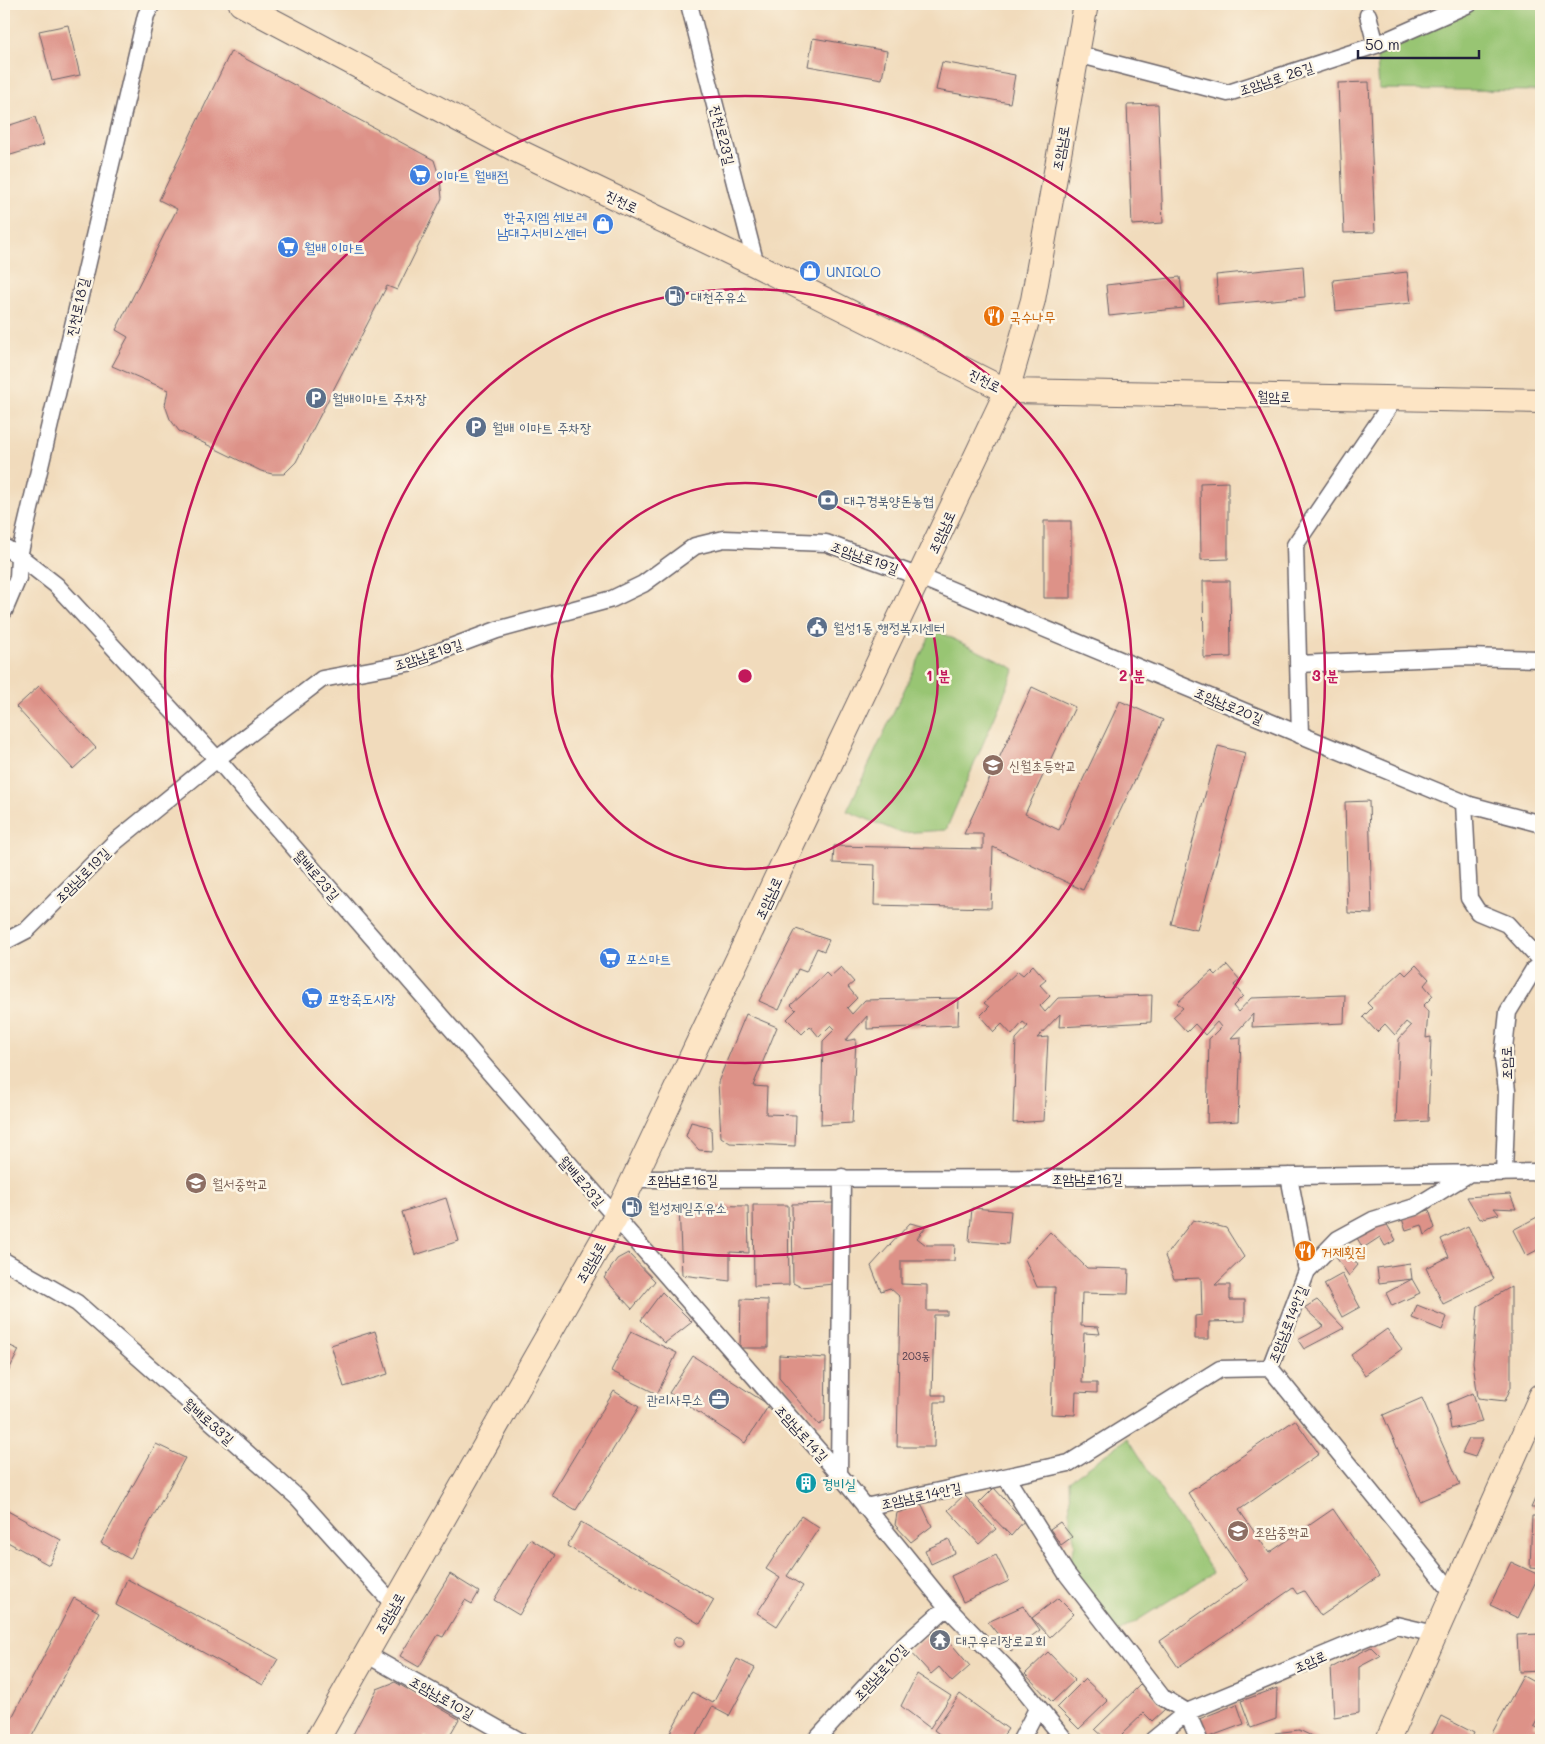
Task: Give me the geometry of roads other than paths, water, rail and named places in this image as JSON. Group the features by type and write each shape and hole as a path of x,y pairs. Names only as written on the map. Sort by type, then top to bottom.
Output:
{"main road":[{"name":"조암남로","path":"317,1740 615,1218 1007,391 1032,300 1086,4"},
{"name":"진천로","path":"256,7 520,152 756,265 1007,391"},
{"name":"월암로","path":"1007,391 1541,401"},
{"path":"1388,1740 1453,1593 1533,1433 1541,1396"}],"street":[{"name":"진천로18길","path":"4,611 18,578 19,556 146,15 152,4"},
{"name":"진천로23길","path":"689,4 756,265"},
{"name":"조암남로 26길","path":"1077,54 1228,93 1376,45 1469,4"},
{"path":"1368,15 1376,45"},
{"path":"1300,735 1295,545 1395,398"},
{"name":"조암남로19길","path":"4,942 27,930 115,842 217,759 322,679 408,663 497,630 612,599 643,584 695,546 724,539 826,543 920,577"},
{"name":"월배로23길","path":"4,547 19,556 56,585 217,759 615,1218"},
{"name":"조암남로20길","path":"920,577 1464,803 1541,824"},
{"path":"1298,664 1466,656 1541,659"},
{"path":"1464,803 1469,898 1478,912 1507,924 1541,963"},
{"name":"조암로","path":"1504,1173 1507,1091 1503,1058 1508,1012 1534,968 1541,963"},
{"name":"조암남로16길","path":"634,1179 1289,1176 1541,1172"},
{"name":"조암남로14안길","path":"866,1507 1069,1463 1220,1370 1270,1368 1307,1271 1338,1239 1374,1220 1415,1207 1470,1173"},
{"path":"1289,1176 1307,1271"},
{"path":"839,1474 842,1178"},
{"name":"조암남로14길","path":"615,1218 839,1474 947,1607 1009,1671 1065,1740"},
{"name":"월배로33길","path":"4,1261 77,1303 298,1498 394,1606"},
{"path":"1270,1368 1453,1593"},
{"path":"1006,1477 1066,1573 1162,1697 1187,1712 1199,1740"},
{"name":"조암남로10길","path":"816,1740 899,1650 947,1607"},
{"name":"조암로","path":"1153,1740 1187,1712 1396,1625 1435,1634"},
{"name":"조암남로10길","path":"366,1654 518,1740"},
{"path":"1020,1740 1038,1707"}],"place":[{"name":"이마트 월배점","path":"420,175"},
{"name":"한국지엠 쉐보레 남대구서비스센터","path":"603,224"},
{"name":"월배 이마트","path":"288,247"},
{"name":"UNIQLO","path":"810,271"},
{"name":"대천주유소","path":"675,296"},
{"name":"국수나무","path":"994,316"},
{"name":"월배이마트 주차장","path":"316,398"},
{"name":"월배 이마트 주차장","path":"476,427"},
{"name":"대구경북양돈농협","path":"828,500"},
{"name":"월성1동 행정복지센터","path":"817,627"},
{"name":"신월초등학교","path":"993,765"},
{"name":"포스마트","path":"610,958"},
{"name":"포항죽도시장","path":"312,998"},
{"name":"월서중학교","path":"196,1183"},
{"name":"월성제일주유소","path":"632,1207"},
{"name":"거제횟집","path":"1305,1251"},
{"name":"관리사무소","path":"719,1399"},
{"name":"경비실","path":"806,1483"},
{"name":"조암중학교","path":"1238,1531"},
{"name":"대구우리장로교회","path":"940,1640"}]}
